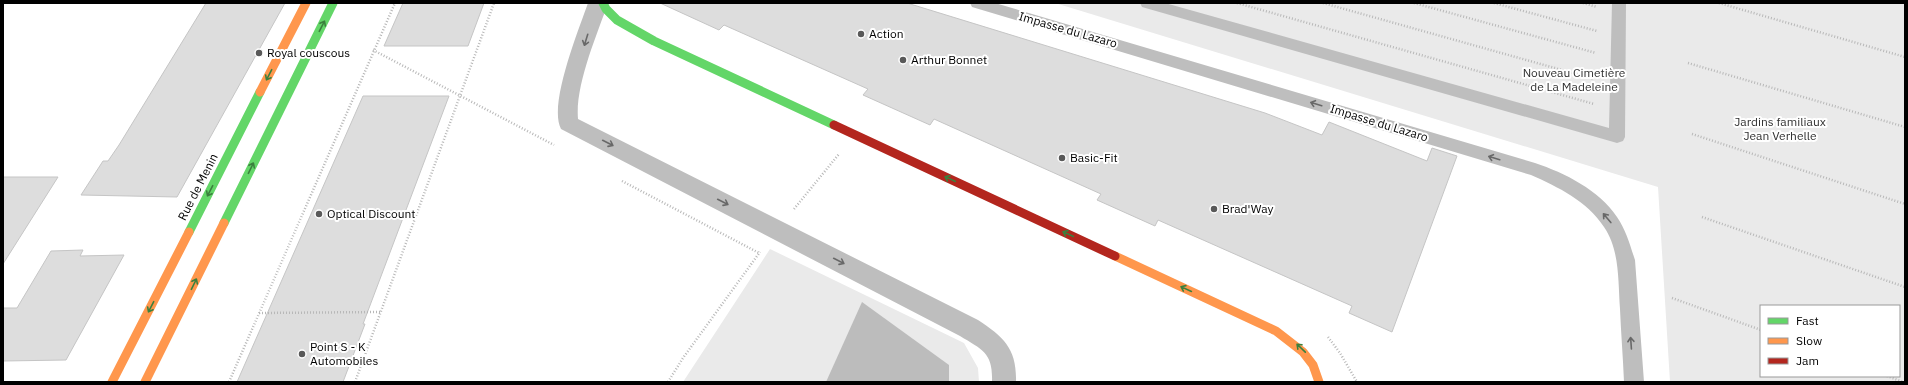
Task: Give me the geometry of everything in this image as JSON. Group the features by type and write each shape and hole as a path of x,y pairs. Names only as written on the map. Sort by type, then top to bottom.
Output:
{"main road":[{"name":"Rue de Menin","path":"112,382 198,223 306,3"},
{"path":"145,382 220,223 333,3"},
{"path":"603,3 604,8 614,17 654,40 1276,330 1300,347 1310,357 1319,382"}],"street":[{"path":"598,3 577,68 567,108 568,123 969,328 996,347 1005,366 1004,382"}],"lane":[{"name":"Impasse du Lazaro","path":"976,3 1528,168 1562,182 1580,193 1600,211 1617,232 1622,245 1626,260 1634,382"},
{"path":"1147,3 1617,137 1619,3"}],"path":[{"path":"229,382 395,3"},
{"path":"355,382 494,3"},
{"path":"1237,3 1617,111"},
{"path":"1323,3 1618,85"},
{"path":"1414,3 1618,59"},
{"path":"1494,3 1618,37"},
{"path":"1719,3 1905,57"},
{"path":"1688,63 1905,127"},
{"path":"1692,134 1905,204"},
{"path":"1702,217 1905,287"},
{"path":"1672,298 1760,330"},
{"path":"259,313 380,312"},
{"path":"1890,377 1904,382"}],"green space":[{"name":"Jardins familiaux Jean Verhelle","path":"1055,3 1905,3 1905,382 1670,382 1658,187"},
{"path":"770,249 964,343 978,368 979,382 683,382"}],"shaded area":[{"path":"862,302 949,365 949,382 826,382"}],"building":[{"path":"206,3 285,3 177,197 81,195 103,161 108,161 119,145"},
{"path":"403,3 484,3 468,46 384,46"},
{"path":"660,3 907,3 1265,113 1322,135 1329,122 1427,161 1432,148 1457,156 1392,332 1349,313 1352,306 1158,220 1155,226 1097,200 1101,194 934,119 930,125 863,95 868,89 724,25 719,30"},
{"path":"363,96 449,96 363,324 365,324 343,382 237,382"},
{"path":"3,177 58,177 3,264"},
{"path":"83,250 80,256 124,255 66,360 3,361 3,308 17,308 51,251"}],"traffic: fast":[{"path":"224,223 333,3"},
{"path":"603,3 606,9 617,20 654,41 834,125"},
{"path":"189,232 260,92"}],"traffic: slow":[{"path":"260,92 306,3"},
{"path":"145,382 224,223"},
{"path":"112,382 189,232"},
{"path":"1115,256 1276,331 1303,352 1313,365 1319,382"}],"traffic: jam":[{"path":"834,125 1115,256"}],"place":[{"name":"Action","path":"861,34"},
{"name":"Royal couscous","path":"259,53"},
{"name":"Arthur Bonnet","path":"903,60"},
{"name":"Basic-Fit","path":"1062,158"},
{"name":"Brad'Way","path":"1214,209"},
{"name":"Optical Discount","path":"319,214"},
{"name":"Point S - K Automobiles","path":"302,354"}],"park label":[{"name":"Nouveau Cimetière de La Madeleine","path":"1574,80"}]}
